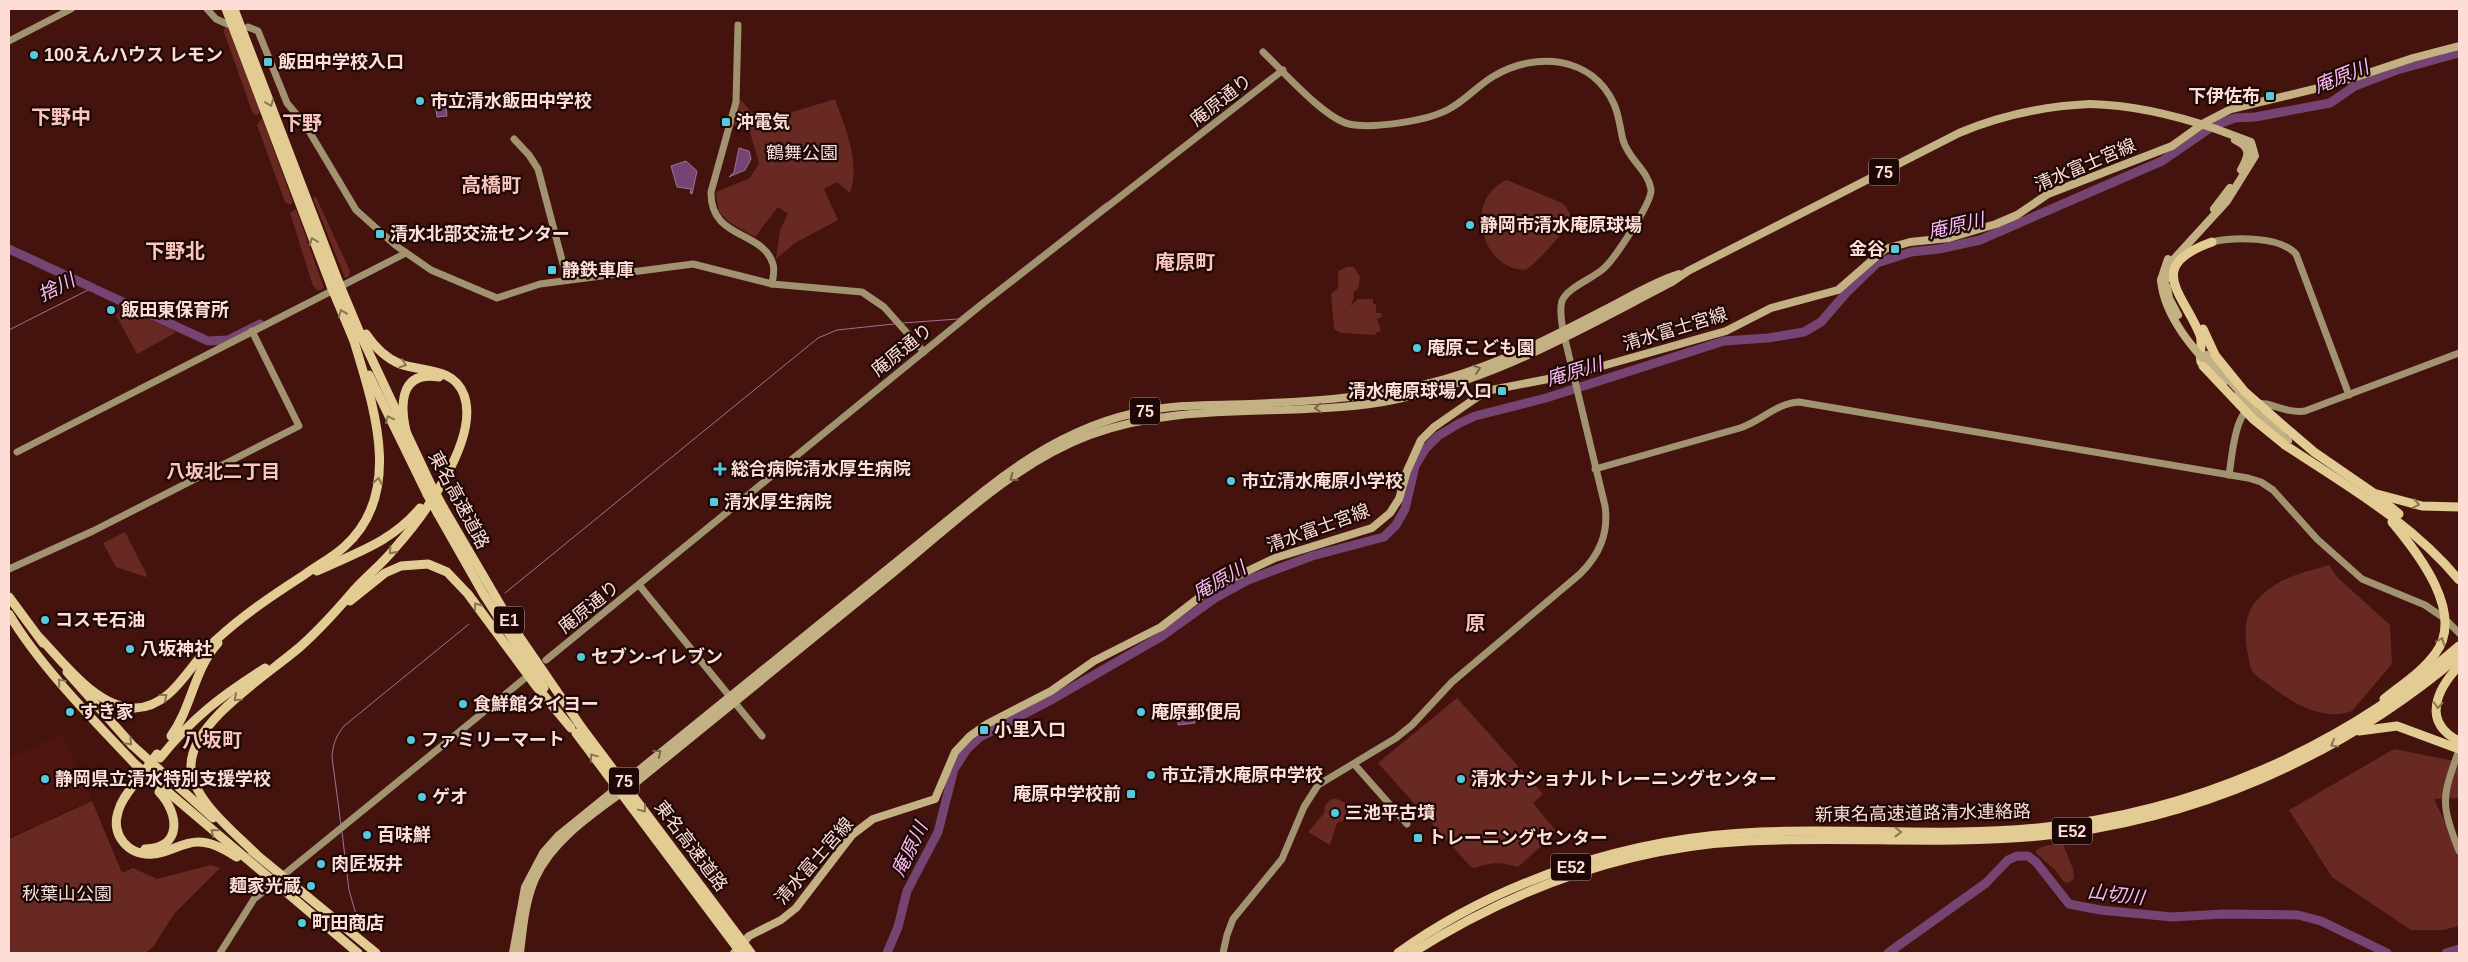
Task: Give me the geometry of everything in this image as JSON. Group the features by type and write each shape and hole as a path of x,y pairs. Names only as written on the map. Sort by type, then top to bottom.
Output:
{"highway":[{"name":"東名高速道路","path":"226,9 361,338 431,485 441,511 488,602 576,730 740,953"},
{"name":"東名高速道路","path":"234,9 312,212 337,283"},
{"path":"2212,242 2183,263 2178,271 2177,282 2215,355 2245,392 2289,439 2311,455"},
{"path":"2212,242 2181,257 2175,267 2173,278 2175,289 2200,336 2200,358 2203,366 2240,406 2373,497 2433,552 2459,580"},
{"name":"東名高速道路","path":"361,338 389,420 427,494 441,511"},
{"path":"40,638 102,698 120,706 142,707 154,704 169,693 213,642 238,620 335,554 353,538 368,516 380,472 379,438 361,338"},
{"path":"341,608 356,588 394,550 428,506 456,455 466,413 465,397 456,381 442,373 406,366 392,360 361,338"},
{"path":"294,581 383,541 405,524 426,501 452,456 461,425 462,405 458,390 453,384 440,377 431,376 421,378 409,386 402,401 407,435"},
{"path":"2373,497 2422,506 2459,507"},
{"path":"2396,518 2459,574"},
{"path":"2386,704 2436,653 2443,639 2445,628 2442,601 2396,518"},
{"path":"358,953 278,879 199,793 192,775 192,755 198,738 209,724 302,645 341,608 392,569 416,563 438,568 460,584 536,686 576,730"},
{"path":"9,597 83,692 132,745 168,779 256,854"},
{"path":"9,614 36,653 103,731 166,798 174,815 174,829 172,835 164,844 156,848 139,848 127,839 123,832 121,824 124,808 137,784"},
{"path":"159,756 181,720 205,662 238,620"},
{"path":"302,645 215,701 185,727 121,804 116,822 120,838 131,849 139,853 153,854 191,843 206,843 223,849 278,879 376,953"},
{"name":"新東名高速道路清水連絡路","path":"2196,799 2275,773 2351,734 2459,646"},
{"name":"新東名高速道路清水連絡路","path":"1398,953 1477,906 1516,888 1566,868 1666,842 1762,832 2014,838 2084,830 2146,818 2253,775 2333,735 2386,704 2459,656"},
{"path":"2459,666 2441,688 2436,710 2445,731 2459,741"},
{"path":"2351,734 2384,726 2397,726 2459,749"},
{"name":"東名高速道路","path":"576,730 751,953"},
{"path":"135,764 259,870"},
{"name":"新東名高速道路清水連絡路","path":"1412,953 1496,905 1552,881 1593,868 1689,846 1768,840 1945,836"}],"main road":[{"name":"清水富士宮線","path":"734,953 749,936 781,920 796,908 852,835 873,819 935,799 955,752 970,736 987,724 1051,691 1094,661 1161,626 1209,590 1275,558 1377,525 1390,514 1400,499 1407,471 1421,440 1434,427 1478,396 1491,390 1574,374 1726,332 1771,308 1838,290 1885,249 1910,242 1949,238 1996,224 2017,215 2048,194 2172,146 2204,123 2231,109 2335,84 2413,58 2459,46"},
{"name":"75","path":"520,953 529,896 535,879 557,846 1001,477 1040,451 1061,440 1119,417 1154,409 1337,400 1400,390 1484,366 1564,334 1670,277 1688,272 1967,129 2030,110 2090,104 2118,105 2156,111 2216,129 2251,142 2255,156 2227,201 2207,220 2174,259 2164,280 2174,307 2203,350 2250,401 2289,439"},
{"name":"75","path":"514,953 525,887 544,853 570,825 733,700"}],"street":[{"path":"9,41 71,9"},
{"path":"207,9 216,19 227,24"},
{"path":"738,25 736,102 711,192 711,203 717,218 724,225 766,251 774,266 772,284"},
{"path":"248,27 258,31 287,103 306,126 352,204 406,253 431,270 496,298 540,284 683,263 702,265 772,284 853,290 868,295 884,307 924,352"},
{"path":"1223,953 1226,934 1234,919 1282,859 1311,794 1318,785 1412,726 1452,682 1589,565 1601,545 1606,523 1605,506 1560,313 1563,300 1568,294 1611,261 1646,206 1651,193 1646,176 1627,150 1614,105 1595,78 1577,66 1541,60 1511,67 1495,75 1460,103 1434,116 1364,126 1351,125 1332,117 1263,52"},
{"name":"庵原通り","path":"546,660 981,305 1283,70"},
{"path":"514,139 529,155 538,169 567,280"},
{"path":"2212,242 2230,240 2262,241 2283,244 2292,250 2302,266 2349,395"},
{"path":"17,452 406,253"},
{"path":"9,569 94,531 299,426 252,331"},
{"path":"2229,475 2240,418 2248,408 2261,404 2298,412 2459,354"},
{"path":"1595,469 1740,428 1783,405 1799,402 2248,478 2273,490 2317,539 2351,571 2373,584 2425,605 2444,618 2459,633"},
{"path":"639,585 762,736"},
{"path":"220,953 248,906 278,879 524,678"},
{"path":"2459,749 2447,784 2445,806 2448,821 2459,851"},
{"path":"1354,764 1407,824"}],"shaded area":[{"path":"445,99 447,116 437,117 435,101"},
{"path":"739,148 749,151 751,159 745,170 729,177 734,172"},
{"path":"686,161 697,171 692,194 690,193 691,189 677,187 671,166"},
{"path":"1194,713 1195,723 1178,725 1177,714"},
{"name":"静岡県立清水特別支援学校","path":"58,736 64,738 92,800 9,837 9,758"}],"green space":[{"path":"228,27 260,112 257,115 253,114 224,32 224,29"},
{"name":"鶴舞公園","path":"740,99 760,122 835,99 853,158 853,182 850,193 837,182 824,189 838,220 795,243 776,259 780,230 788,214 778,207 755,237 729,222 719,212 716,192 750,178 759,163 749,129 734,126"},
{"path":"262,118 293,202 290,205 285,202 257,125"},
{"path":"1507,180 1562,203 1570,215 1568,225 1557,239 1536,262 1525,270 1510,267 1497,258 1488,246 1483,231 1481,216 1485,202 1493,189"},
{"path":"316,197 350,271 349,276 345,278 313,198"},
{"path":"296,209 324,288 318,291 313,286 290,213"},
{"path":"1347,267 1354,267 1360,277 1358,289 1353,292 1354,298 1350,306 1358,299 1373,299 1373,304 1376,304 1376,313 1381,313 1382,317 1377,319 1381,331 1376,333 1376,335 1341,333 1334,329 1331,294 1338,288 1338,271"},
{"path":"125,309 175,331 175,333 137,354 116,315"},
{"path":"125,532 147,575 146,577 116,567 103,543"},
{"path":"2329,565 2337,577 2390,625 2392,664 2352,711 2341,714 2329,714 2307,708 2260,679 2251,667 2246,640 2249,614 2257,600 2264,593 2285,579"},
{"name":"清水ナショナルトレーニングセンター","path":"1457,698 1543,794 1533,803 1557,832 1518,867 1496,863 1475,868 1471,867 1378,763"},
{"path":"2394,749 2459,762 2459,798 2434,799 2459,851 2459,926 2443,930 2411,930 2332,877 2289,810"},
{"path":"1332,799 1345,803 1348,812 1344,820 1337,823 1330,845 1308,832 1324,813 1325,805"},
{"name":"秋葉山公園","path":"92,801 122,873 133,868 157,879 211,865 220,868 174,914 153,947 145,953 9,953 9,839"},
{"path":"2063,844 2073,869 2074,878 2069,883 2064,882 2055,870 2035,852 2044,846"}],"waterway":[{"name":"庵原川","path":"887,953 898,927 907,891 938,832 954,769 967,749 980,737 1049,701 1162,636 1215,598 1248,580 1312,556 1384,537 1396,525 1405,509 1415,466 1426,448 1438,436 1458,424 1475,416 1546,398 1724,341 1768,338 1804,332 1821,322 1847,292 1877,263 1911,252 1939,249 1980,240 2162,161 2213,126 2235,118 2255,117 2330,103 2355,86 2397,70 2459,53"},
{"path":"903,323 958,319 1106,203"},
{"name":"捨川","path":"9,249 93,288"},
{"name":"捨川","path":"9,330 92,288"},
{"name":"捨川","path":"97,290 208,341 228,340 260,324"},
{"path":"505,593 818,338 837,330 894,324"},
{"path":"341,825 332,757 334,744 339,733 344,726 469,624"},
{"path":"342,832 349,890 361,932"},
{"name":"山切川","path":"1888,953 1986,883 2008,860 2017,856 2028,856 2036,862 2069,904 2100,910 2172,917 2224,914 2298,915 2321,921 2387,953"},
{"name":"山切川","path":"2446,953 2459,949"}],"place":[{"name":"100えんハウス レモン","path":"34,55"},
{"name":"飯田中学校入口","path":"268,62"},
{"name":"下伊佐布","path":"2270,96"},
{"name":"市立清水飯田中学校","path":"420,101"},
{"name":"沖電気","path":"726,122"},
{"name":"静岡市清水庵原球場","path":"1470,225"},
{"name":"清水北部交流センター","path":"380,234"},
{"name":"金谷","path":"1895,249"},
{"name":"静鉄車庫","path":"552,270"},
{"name":"飯田東保育所","path":"111,310"},
{"name":"庵原こども園","path":"1417,348"},
{"name":"清水庵原球場入口","path":"1502,391"},
{"name":"総合病院清水厚生病院","path":"720,469"},
{"name":"市立清水庵原小学校","path":"1231,481"},
{"name":"清水厚生病院","path":"714,502"},
{"name":"コスモ石油","path":"45,620"},
{"name":"八坂神社","path":"130,649"},
{"name":"セブン-イレブン","path":"581,657"},
{"name":"食鮮館タイヨー","path":"463,704"},
{"name":"すき家","path":"70,712"},
{"name":"庵原郵便局","path":"1141,712"},
{"name":"小里入口","path":"984,730"},
{"name":"ファミリーマート","path":"411,740"},
{"name":"市立清水庵原中学校","path":"1151,775"},
{"name":"静岡県立清水特別支援学校","path":"45,779"},
{"name":"清水ナショナルトレーニングセンター","path":"1461,779"},
{"name":"庵原中学校前","path":"1131,794"},
{"name":"ゲオ","path":"422,797"},
{"name":"三池平古墳","path":"1335,813"},
{"name":"百味鮮","path":"367,835"},
{"name":"トレーニングセンター","path":"1418,838"},
{"name":"肉匠坂井","path":"321,864"},
{"name":"麺家光蔵","path":"311,886"},
{"name":"町田商店","path":"302,923"}],"district":[{"name":"下野中","path":"61,117"},
{"name":"下野","path":"302,123"},
{"name":"高橋町","path":"491,185"},
{"name":"下野北","path":"175,251"},
{"name":"庵原町","path":"1185,262"},
{"name":"八坂北二丁目","path":"223,471"},
{"name":"原","path":"1475,623"},
{"name":"八坂町","path":"212,740"}]}
